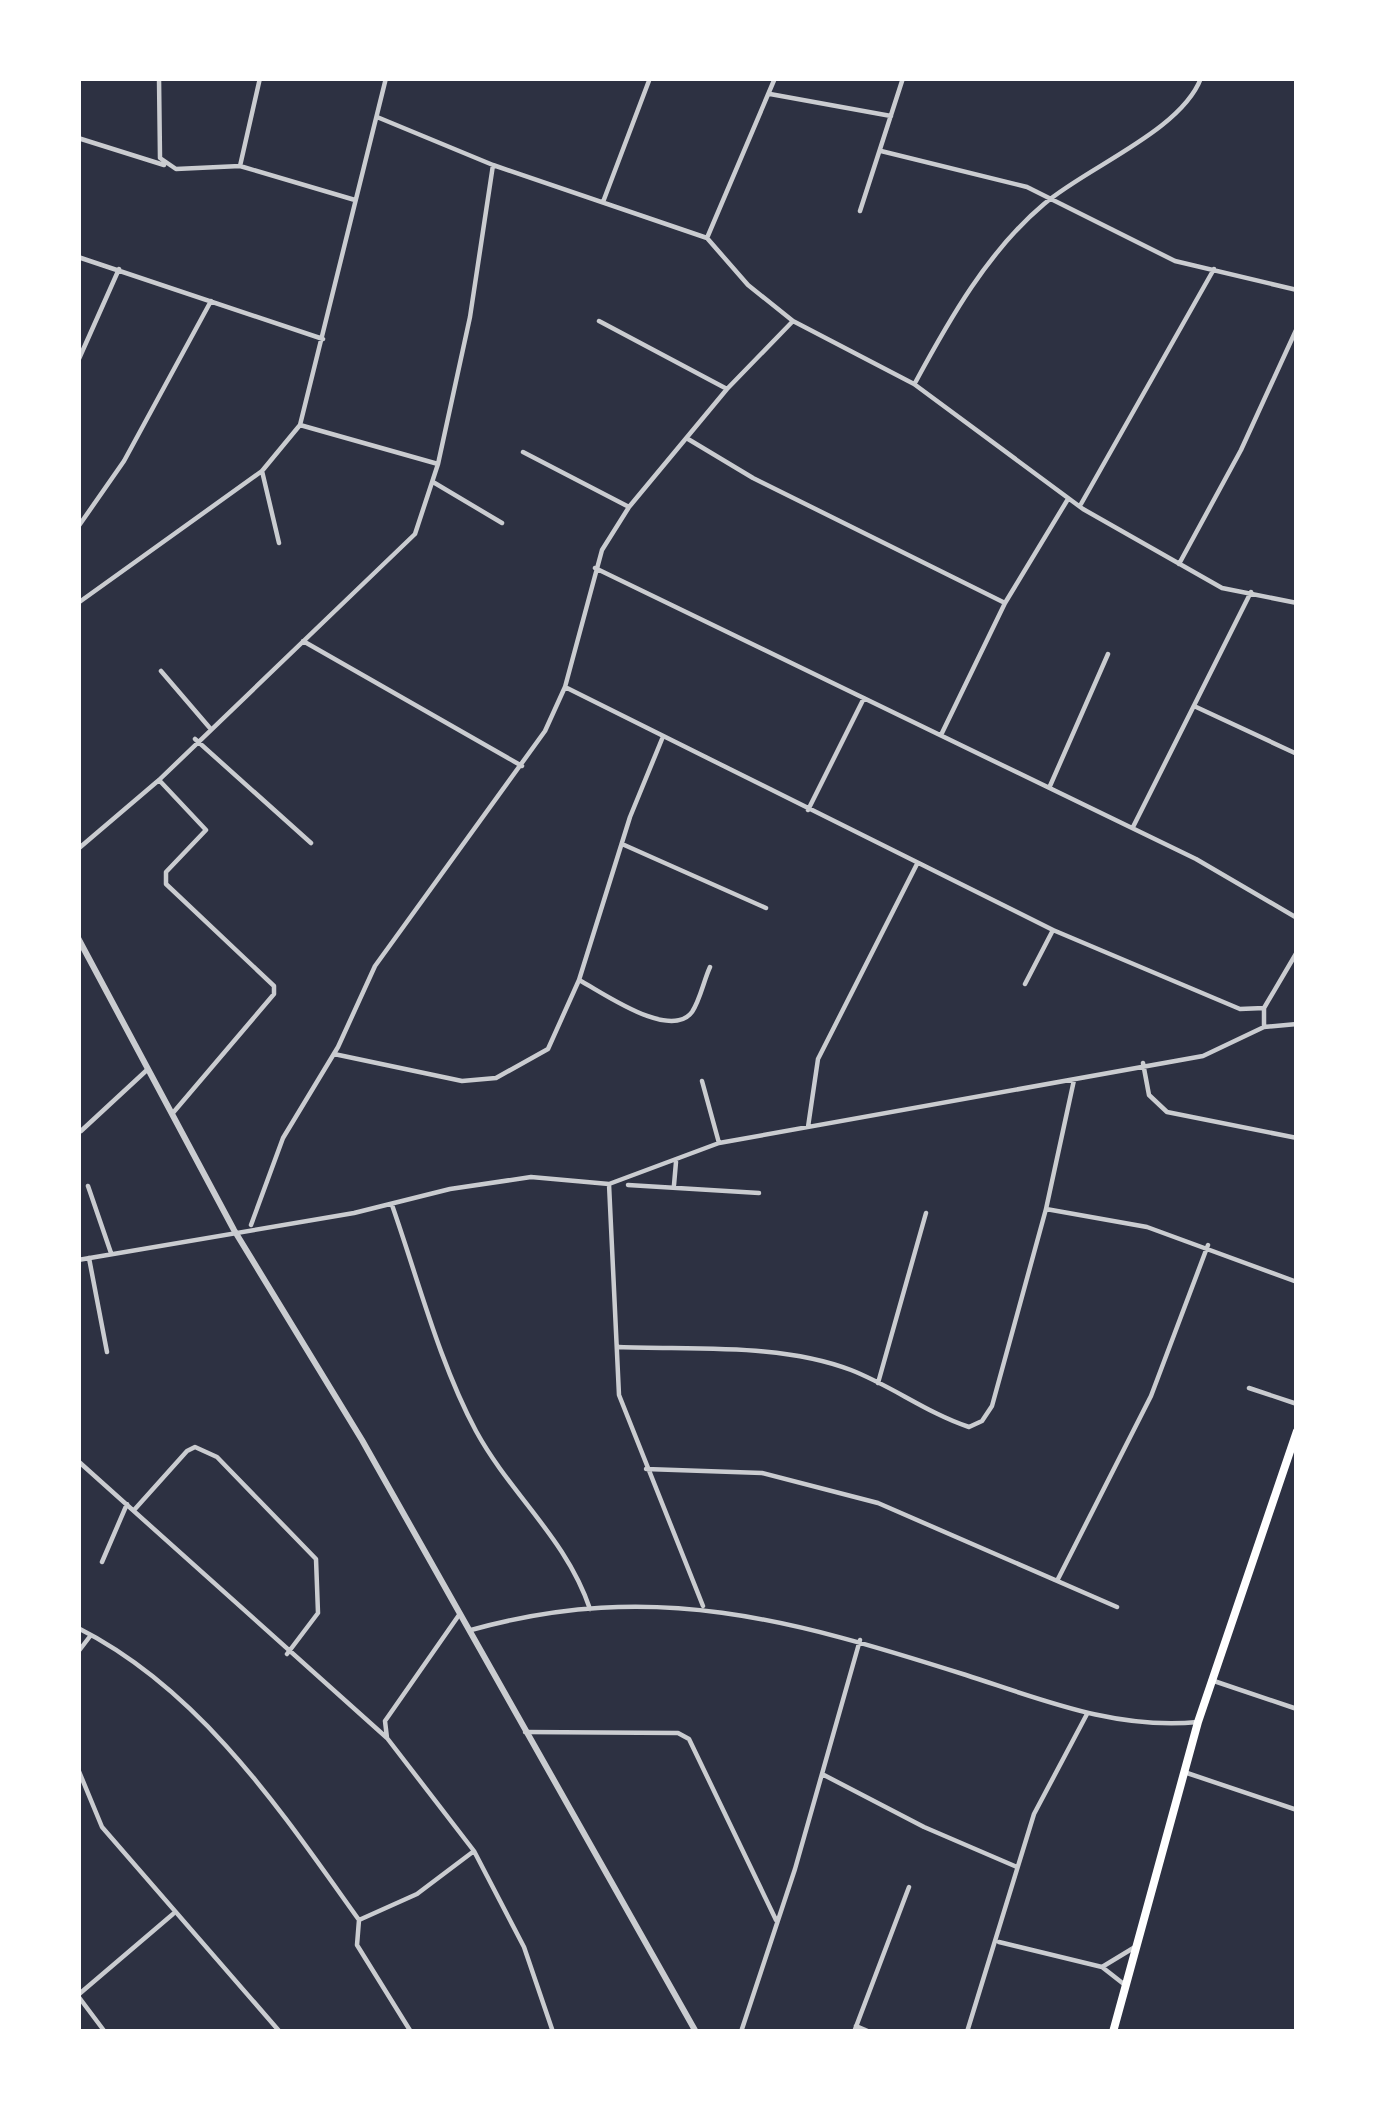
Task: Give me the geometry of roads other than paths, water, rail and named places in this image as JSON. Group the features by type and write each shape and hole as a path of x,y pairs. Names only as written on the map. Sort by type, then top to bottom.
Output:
{"main road":[{"path":"1113,2032 1198,1722 1297,1431"}],"street":[{"path":"159,78 164,165"},
{"path":"240,166 260,78"},
{"path":"78,603 262,471 300,425 386,78"},
{"path":"603,202 650,78"},
{"path":"707,238 775,78"},
{"path":"860,211 903,78"},
{"path":"914,384 970,289 1050,200 1171,118 1201,78"},
{"path":"770,94 892,116"},
{"path":"377,117 494,165 707,238 748,285 794,321 914,384 1079,506 1222,589 1297,603"},
{"path":"78,138 164,165 240,166 357,201"},
{"path":"881,151 1027,187 1175,261 1297,290"},
{"path":"78,849 159,780 195,739 416,534 438,464 470,317 494,165"},
{"path":"78,257 325,339"},
{"path":"78,361 118,269"},
{"path":"1079,506 1214,269"},
{"path":"78,527 124,461 211,301"},
{"path":"599,321 727,388"},
{"path":"250,1227 283,1138 334,1054 374,966 523,766 565,688 595,568 629,507 727,388 794,321"},
{"path":"1178,566 1241,450 1297,328"},
{"path":"300,425 438,464"},
{"path":"688,439 1005,603"},
{"path":"523,452 629,507"},
{"path":"262,471 279,543"},
{"path":"433,482 502,523"},
{"path":"940,735 1005,603 1068,499"},
{"path":"595,568 1133,827 1297,918"},
{"path":"1133,827 1251,592"},
{"path":"303,641 523,766"},
{"path":"1050,786 1108,654"},
{"path":"161,670 209,727"},
{"path":"565,688 1053,931 1240,1010 1264,1008"},
{"path":"808,810 864,698"},
{"path":"1194,706 1297,754"},
{"path":"195,739 311,843"},
{"path":"334,1054 448,1080 496,1078 548,1048 579,980 622,844 662,739"},
{"path":"159,780 206,830 166,872 166,884 274,986 274,994 234,1046 172,1114"},
{"path":"622,844 766,908"},
{"path":"808,1127 818,1059 916,864"},
{"path":"1025,984 1053,931"},
{"path":"78,938 234,1230 362,1439 696,2032"},
{"path":"1264,1027 1264,1008 1297,952"},
{"path":"579,980 654,1021 681,1020 691,1013 710,967"},
{"path":"78,1260 531,1177 609,1184 719,1143 1074,1080 1143,1063 1203,1056 1264,1027 1297,1024"},
{"path":"1143,1063 1149,1095 1167,1112 1297,1138"},
{"path":"81,1131 148,1069"},
{"path":"619,1347 772,1354 848,1369 941,1418 969,1427 982,1420 992,1406 1046,1209 1074,1080"},
{"path":"702,1081 719,1143"},
{"path":"674,1185 676,1162"},
{"path":"609,1184 619,1395 703,1606"},
{"path":"628,1185 760,1193"},
{"path":"88,1186 111,1253"},
{"path":"392,1205 477,1432 556,1537 577,1570 590,1609"},
{"path":"1046,1209 1147,1227 1208,1245 1297,1282"},
{"path":"878,1383 926,1213"},
{"path":"1057,1581 1150,1396 1208,1245"},
{"path":"89,1258 107,1352"},
{"path":"1249,1388 1297,1404"},
{"path":"134,1510 188,1451 195,1447 217,1456 316,1559 318,1612 287,1654"},
{"path":"78,1461 287,1654 387,1738 474,1851 529,1959 553,2032"},
{"path":"1284,1465 1297,1469"},
{"path":"646,1469 762,1473 824,1488 934,1524 1117,1607"},
{"path":"102,1562 127,1504"},
{"path":"471,1630 522,1616 703,1606 860,1640 1087,1714 1149,1726 1198,1722"},
{"path":"387,1738 386,1721 459,1615"},
{"path":"78,1628 152,1677 223,1742 359,1921 357,1945 411,2032"},
{"path":"78,1652 92,1635"},
{"path":"741,2032 860,1640"},
{"path":"1211,1680 1297,1708"},
{"path":"967,2032 1044,1791 1087,1714"},
{"path":"525,1732 678,1733 688,1739 777,1922"},
{"path":"78,1769 102,1827 280,2032"},
{"path":"820,1772 924,1827 1017,1867"},
{"path":"1184,1772 1297,1810"},
{"path":"359,1921 417,1894 474,1851"},
{"path":"870,2032 855,2029 909,1887"},
{"path":"104,2032 78,1995 173,1914"},
{"path":"997,1942 1102,1967 1125,1985"},
{"path":"1102,1967 1136,1947"}]}
